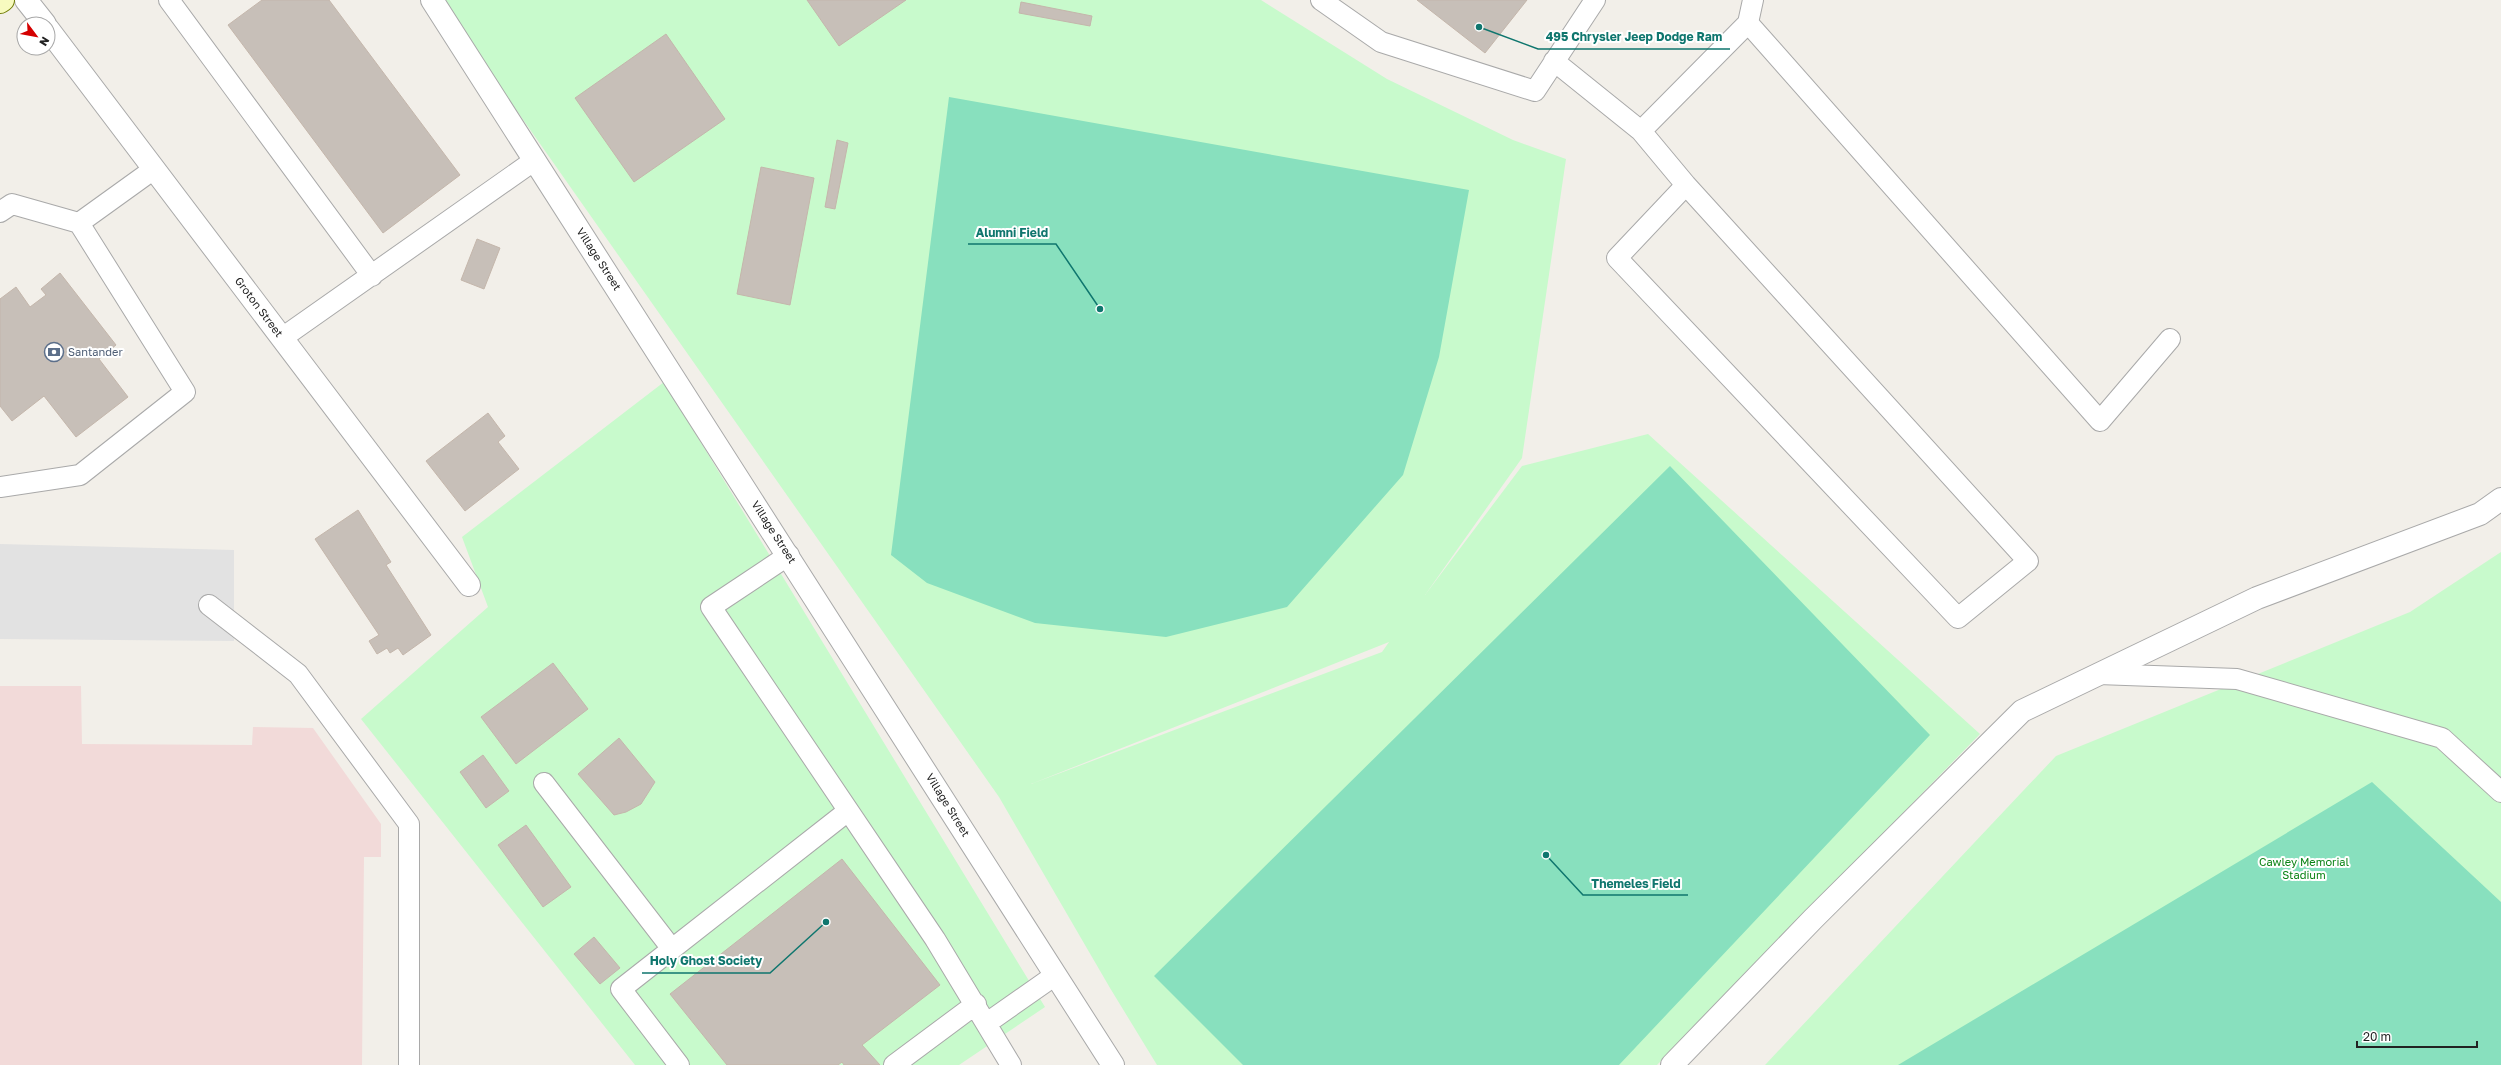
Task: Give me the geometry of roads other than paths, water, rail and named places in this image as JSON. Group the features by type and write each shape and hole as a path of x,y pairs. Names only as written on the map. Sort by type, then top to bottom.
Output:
{"street":[{"path":"26,0 39,16"},
{"name":"Village Street","path":"432,0 789,555 1054,976 1113,1065"},
{"name":"Groton Street","path":"56,39 470,586"},
{"path":"1672,1065 1813,919 2022,711 2257,598 2480,514 2501,499"}],"lane":[{"path":"169,0 372,276"},
{"path":"1321,0 1381,42 1535,90 1595,0"},
{"path":"1641,131 1748,23 1753,0"},
{"path":"1748,23 2100,421 2170,339"},
{"path":"1554,61 1641,131 1686,185 2028,561 1958,618 1617,258 1686,185"},
{"path":"282,338 535,160"},
{"path":"79,223 154,169"},
{"path":"0,212 12,204 79,223 185,392 80,475 0,487"},
{"path":"789,555 711,606 935,939 976,1004 1011,1065"},
{"path":"209,605 298,674 409,824 409,1065"},
{"path":"2098,674 2237,679 2442,738 2501,792"},
{"path":"544,783 672,949"},
{"path":"679,1065 622,989 848,811"},
{"path":"987,1023 1054,976"},
{"path":"894,1065 976,1004"}],"place":[{"name":"495 Chrysler Jeep Dodge Ram","path":"1479,27"},
{"name":"Alumni Field","path":"1100,309"},
{"name":"Santander","path":"54,352"},
{"name":"Themeles Field","path":"1546,855"},
{"name":"Holy Ghost Society","path":"826,922"}],"park label":[{"name":"Cawley Memorial Stadium","path":"2304,868"}]}
